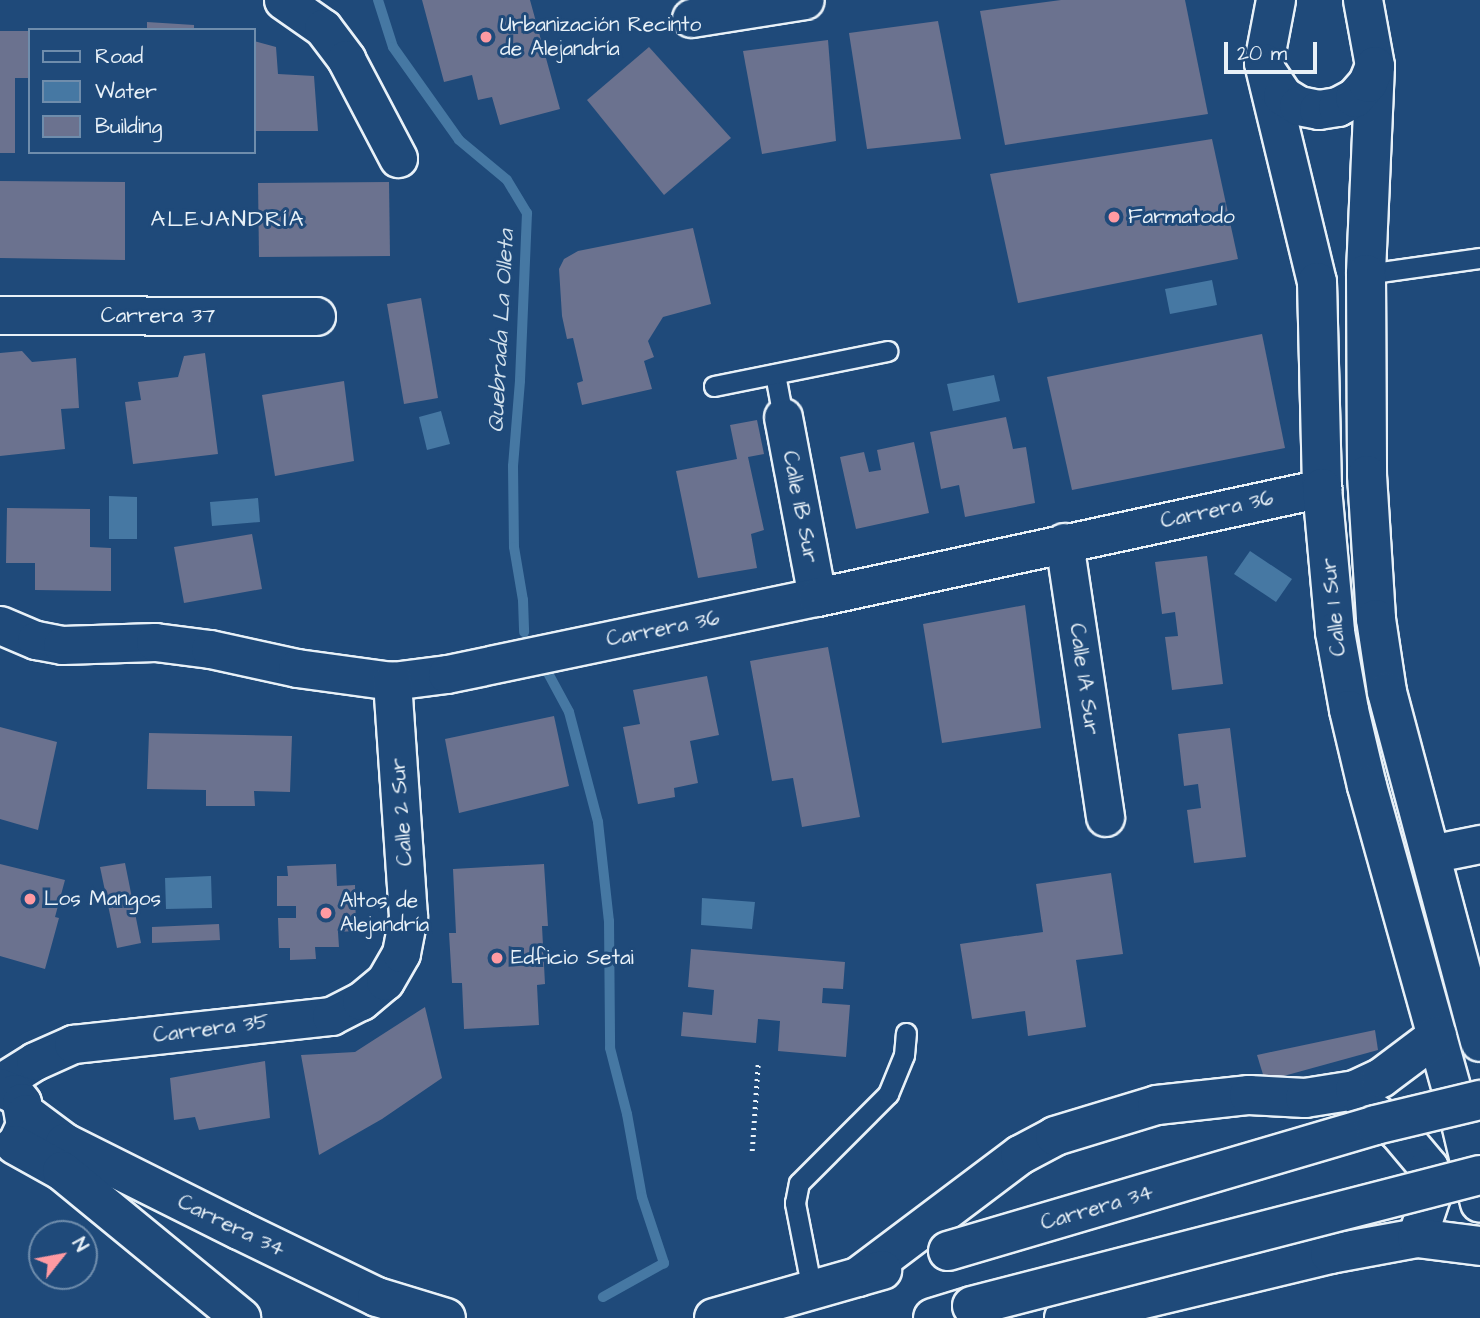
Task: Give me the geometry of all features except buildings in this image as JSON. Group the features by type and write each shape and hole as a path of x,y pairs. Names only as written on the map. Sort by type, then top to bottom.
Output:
{"street":[{"path":"283,0 323,28 346,59 398,158"},
{"path":"691,18 805,0"},
{"name":"Calle 1 Sur","path":"1276,0 1264,63 1317,282 1322,488 1335,632 1349,710 1480,1203"},
{"name":"Calle 1 Sur","path":"1363,0 1375,65 1366,274 1367,475 1376,619 1387,692 1430,854 1471,978 1480,1042"},
{"path":"1264,63 1271,82 1283,96 1300,106 1319,110 1338,107 1355,98 1367,83 1375,65"},
{"name":"Carrera 37","path":"0,315 316,316"},
{"name":"Calle 1B Sur","path":"783,417 817,597"},
{"name":"Carrera 36","path":"0,625 36,640 62,645 155,642 210,649 297,668 392,681 447,674 1322,488"},
{"name":"Calle 1A Sur","path":"1064,542 1105,817"},
{"name":"Calle 2 Sur","path":"385,981 401,953 408,916 392,681"},
{"path":"1430,854 1480,844"},
{"name":"Carrera 35","path":"13,1107 73,1044 331,1016 360,1001 385,981"},
{"path":"858,1277 1020,1155 1055,1136 1157,1105 1249,1095 1305,1098 1346,1092 1381,1078 1437,1036"},
{"path":"1346,1092 1398,1131 1429,1168 1432,1194 1418,1238"},
{"name":"Carrera 34","path":"714,1318 1375,1125 1480,1100"},
{"path":"13,1107 62,1171 241,1318"},
{"name":"Carrera 34","path":"13,1107 65,1143 239,1230 377,1297 446,1318"},
{"path":"933,1318 1480,1175"},
{"path":"1064,1318 1330,1254 1418,1238 1480,1245"}],"lane":[{"path":"1366,274 1480,258"},
{"path":"714,386 888,351"},
{"path":"775,374 783,417"},
{"path":"812,1290 795,1203 799,1183 888,1094 904,1055 906,1033"}],"path":[{"path":"752,1151 758,1064"}],"water":[{"path":"1212,280 1217,305 1170,314 1165,289"},
{"path":"994,375 1000,401 953,411 947,384"},
{"path":"441,411 450,444 427,450 419,417"},
{"path":"109,496 137,497 137,539 109,539"},
{"path":"258,498 260,522 212,526 210,502"},
{"path":"1250,551 1292,579 1276,602 1234,574"},
{"path":"211,876 212,908 166,909 165,878"},
{"path":"702,898 755,902 752,929 701,925"}],"waterway":[{"name":"Quebrada La Olleta","path":"378,0 393,47 459,140 507,180 527,213 520,381 513,466 514,547 523,600 524,632"},
{"name":"Quebrada La Olleta","path":"548,673 569,712 598,822 609,921 610,1048 627,1114 642,1197 664,1263 603,1297"}],"place":[{"name":"Urbanización Recinto de Alejandría","path":"486,37"},
{"name":"Farmatodo","path":"1114,217"},
{"name":"Los Mangos","path":"30,899"},
{"name":"Altos de Alejandría","path":"326,913"},
{"name":"Edficio Setai","path":"497,958"}],"district":[{"name":"ALEJANDRÍA","path":"228,219"}]}
